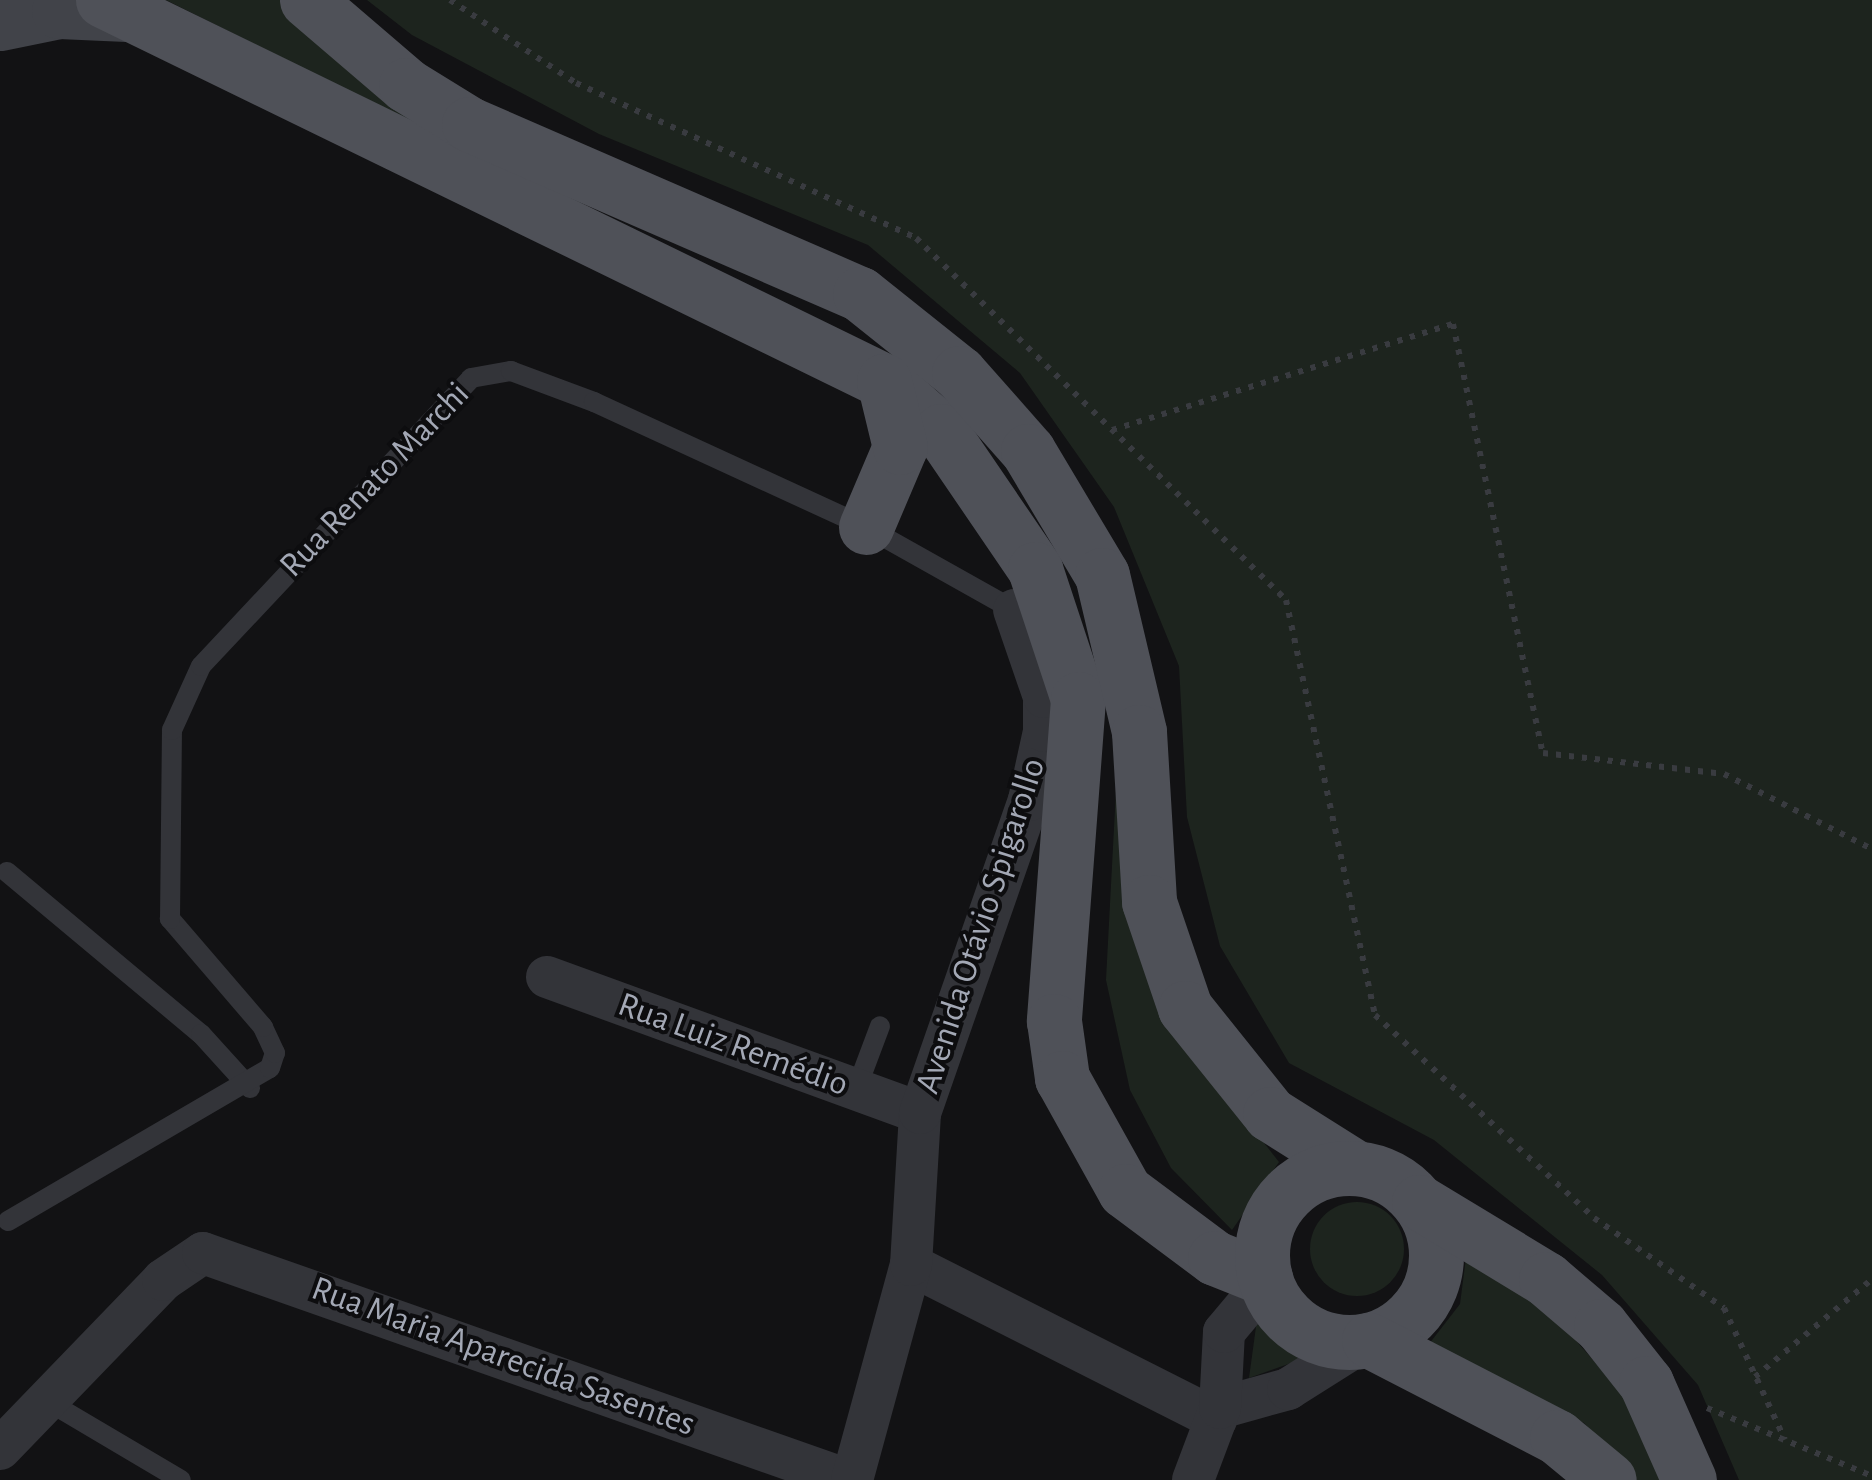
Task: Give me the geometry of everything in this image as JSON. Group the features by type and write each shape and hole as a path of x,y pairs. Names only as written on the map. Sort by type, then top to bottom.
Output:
{"main road":[{"path":"307,0 406,85 470,124 817,272 908,327 959,372 1028,451 1102,575 1139,732 1149,902 1185,1008 1270,1114 1354,1168 1378,1172 1418,1202 1546,1279 1601,1326 1646,1383 1689,1480"},
{"path":"0,23 59,11 115,7 884,381 978,476 1063,638 1080,746 1057,934 1062,1078 1124,1191 1215,1258 1265,1280 1315,1335 1366,1341 1557,1437 1609,1480"},
{"path":"866,527 900,447 884,381"},
{"path":"1265,1280 1264,1231 1288,1191 1354,1168"},
{"path":"1366,1341 1427,1296 1436,1248 1418,1202"}],"street":[{"path":"1014,610 1063,638"},
{"name":"Avenida Otávio Spigarollo","path":"850,1480 911,1264 920,1113 1030,800 1044,731 1044,697 1014,610"},
{"name":"Rua Luiz Remédio","path":"547,977 920,1113"},
{"name":"Rua Maria Aparecida Sasentes","path":"0,1449 162,1280 203,1253 234,1259 850,1480"},
{"path":"911,1264 1218,1413 1288,1390 1366,1341"},
{"path":"1193,1480 1218,1413 1224,1332 1265,1280"}],"lane":[{"name":"Rua Renato Marchi","path":"250,1088 270,1068 272,1044 170,919 172,730 200,666 455,390 484,371 511,371 594,402 866,527 1014,610"},
{"path":"7,872 201,1034 250,1088 8,1221"},
{"path":"856,1090 880,1026"},
{"path":"49,1402 181,1480"}],"path":[{"path":"450,0 576,83 916,238 1286,600 1375,1014 1594,1218 1724,1308 1785,1440"},
{"path":"1112,430 1453,324 1543,753 1724,774 1872,849"},
{"path":"1756,1377 1872,1279"},
{"path":"1646,1383 1872,1476"}],"shaded area":[{"path":"166,0 280,0 311,38 466,149"},
{"path":"367,0 1872,0 1872,1480 1739,1480 1698,1385 1602,1275 1434,1140 1289,1063 1220,946 1187,817 1179,666 1114,507 1020,373 868,245 599,134 412,35"},
{"path":"1116,790 1177,1032 1279,1162 1232,1230 1171,1168 1130,1090 1106,980"},
{"path":"1348,1202 1366,1202 1391,1215 1401,1231 1401,1267 1391,1283 1366,1296 1348,1296 1323,1283 1310,1258 1310,1240 1323,1215"},
{"path":"1467,1250 1549,1310 1623,1394 1669,1480 1636,1480 1584,1423 1429,1344 1460,1304"},
{"path":"1258,1312 1322,1352 1249,1378"}]}
